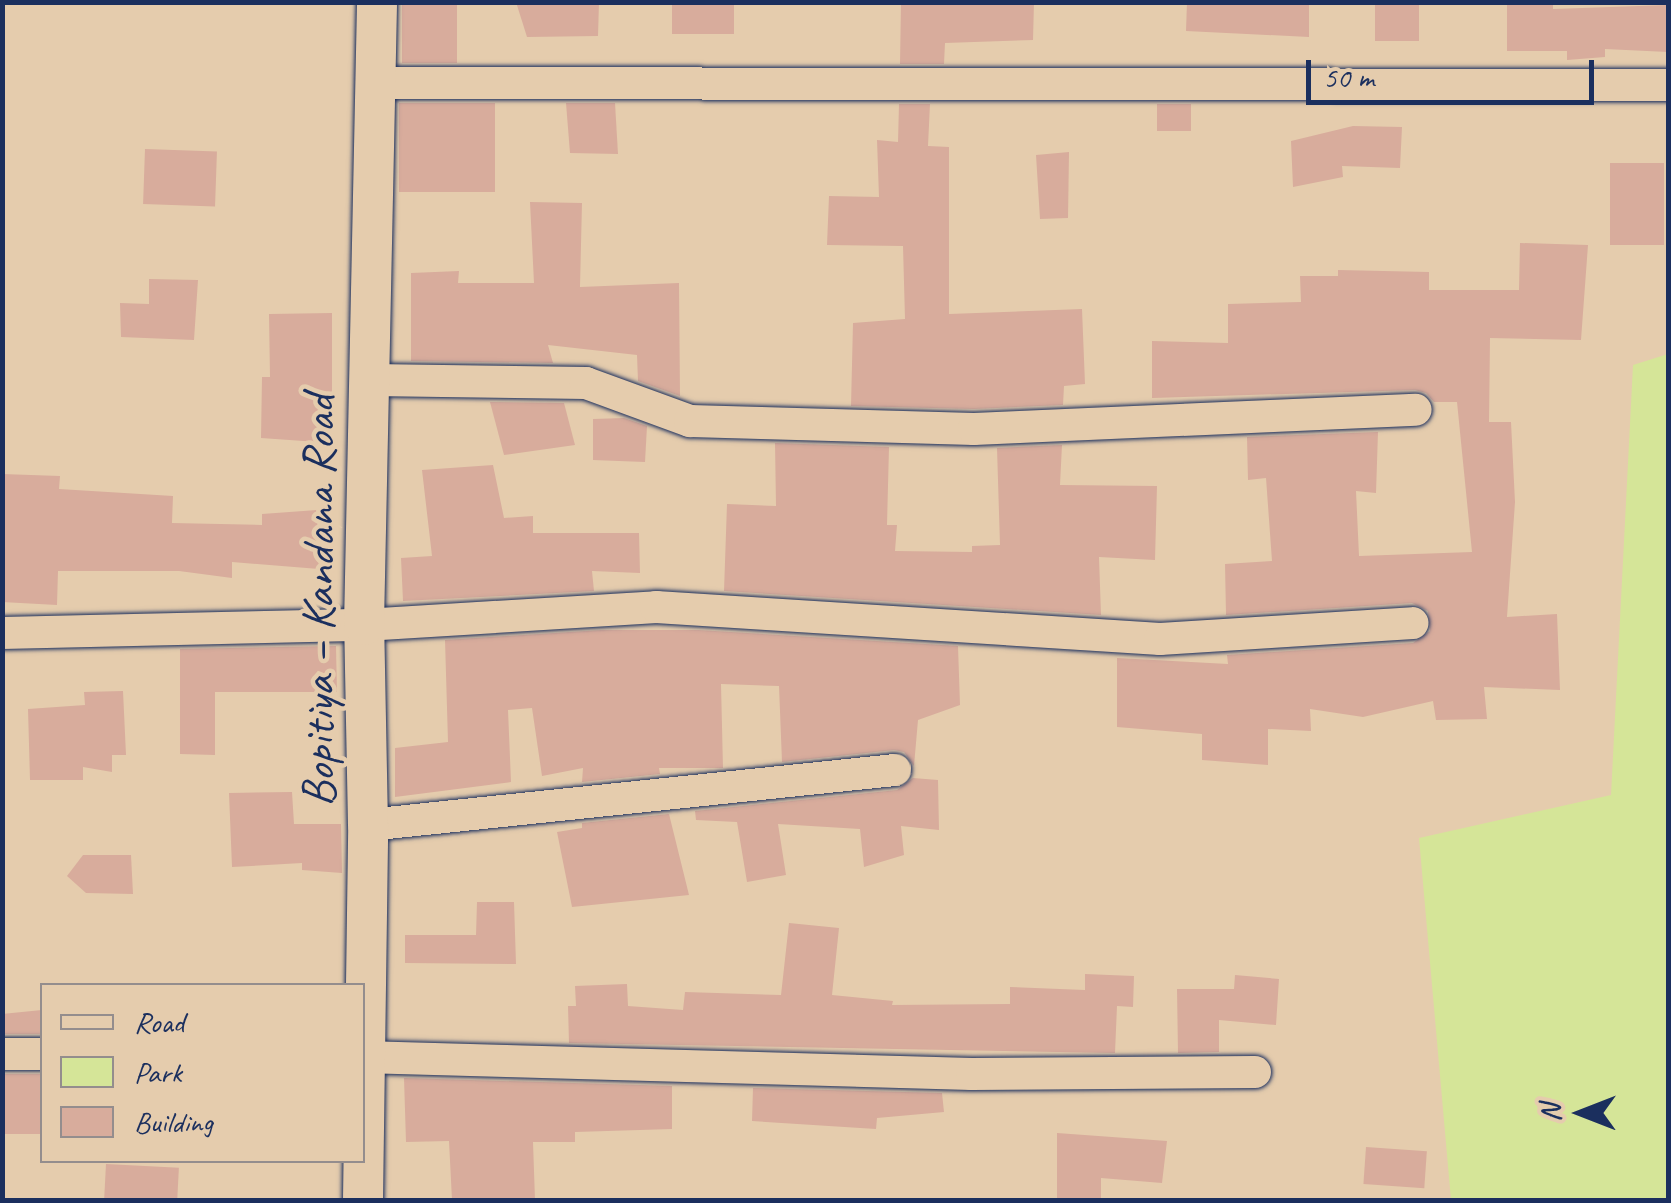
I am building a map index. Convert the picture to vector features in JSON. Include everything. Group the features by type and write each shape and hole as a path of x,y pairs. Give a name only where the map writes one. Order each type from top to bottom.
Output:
{"street":[{"name":"Bopitiya – Kandana Road","path":"365,983 368,825 364,625 377,2"},
{"path":"377,82 1668,85"},
{"path":"370,380 586,383 690,420 955,429 1416,410"},
{"path":"2,633 364,625 656,607 1160,639 1412,623"},
{"path":"368,825 894,770"},
{"path":"2,1054 40,1054"},
{"path":"365,1056 952,1074 1255,1072"},
{"name":"Bopitiya – Kandana Road","path":"363,1163 363,1200"}],"green space":[{"path":"1668,354 1668,1200 1451,1200 1419,838 1611,795 1633,365"}],"building":[{"path":"402,2 457,2 457,63 402,63"},
{"path":"516,2 599,2 598,36 527,37"},
{"path":"672,2 734,2 734,34 672,34"},
{"path":"901,2 1034,2 1033,40 945,43 944,64 900,64"},
{"path":"1187,2 1309,2 1309,37 1186,31"},
{"path":"1375,2 1419,2 1419,41 1375,41"},
{"path":"1507,2 1553,2 1553,9 1668,5 1668,52 1605,49 1605,57 1567,60 1567,51 1507,51"},
{"path":"399,103 495,103 495,192 399,192"},
{"path":"566,103 615,103 618,154 570,153"},
{"path":"899,104 930,104 928,146 949,147 949,314 1082,309 1085,384 1064,386 1063,405 974,409 851,406 853,323 905,319 903,246 827,245 829,196 879,197 877,140 898,142"},
{"path":"1157,104 1191,104 1191,131 1157,131"},
{"path":"1353,126 1402,127 1400,168 1342,166 1343,177 1293,187 1291,141"},
{"path":"145,149 217,152 215,206 143,204"},
{"path":"1069,152 1068,218 1040,219 1036,155"},
{"path":"1610,163 1664,163 1664,245 1610,245"},
{"path":"530,202 582,203 580,287 679,283 680,396 638,381 637,355 548,345 553,363 411,361 411,273 459,271 458,283 534,283"},
{"path":"1520,243 1588,245 1581,340 1490,338 1489,422 1511,422 1515,502 1507,617 1557,614 1560,690 1484,687 1487,719 1436,720 1433,701 1363,717 1310,709 1311,731 1268,729 1268,765 1202,760 1202,734 1117,727 1117,658 1228,664 1227,655 1413,643 1430,631 1428,611 1412,603 1226,615 1225,564 1272,561 1266,478 1248,480 1247,437 1378,432 1376,493 1356,491 1359,556 1472,552 1457,402 1434,402 1426,393 1415,390 1152,398 1152,341 1228,343 1228,304 1301,302 1300,276 1338,276 1338,270 1429,272 1429,290 1519,290"},
{"path":"149,279 198,280 194,340 121,337 120,303 149,304"},
{"path":"332,313 332,443 261,438 262,377 270,377 269,314"},
{"path":"490,402 564,403 575,445 504,455"},
{"path":"624,418 647,426 645,462 593,460 593,419"},
{"path":"775,443 889,447 887,525 897,525 895,551 972,552 972,546 1000,545 997,448 1062,445 1060,485 1157,486 1155,560 1099,557 1101,615 724,591 727,504 776,506"},
{"path":"493,465 504,518 533,516 533,533 639,533 640,573 592,571 594,591 403,601 401,558 432,556 422,470"},
{"path":"2,474 60,476 59,489 173,496 172,523 262,525 262,514 317,510 319,569 232,562 232,578 179,571 58,571 57,605 2,602"},
{"path":"602,630 698,630 958,646 960,705 918,720 914,766 904,752 894,750 782,762 779,686 721,684 723,768 659,768 660,774 582,782 583,768 542,776 532,708 508,710 511,782 395,797 395,748 448,742 445,640"},
{"path":"336,646 337,692 215,692 215,755 180,754 180,649"},
{"path":"123,691 126,755 112,755 112,772 83,767 83,780 30,780 28,709 85,705 84,692"},
{"path":"913,778 938,780 939,830 901,826 904,855 864,867 860,829 778,824 786,875 747,882 737,822 696,820 695,811 897,790"},
{"path":"292,792 294,824 341,824 342,873 302,870 302,863 232,867 229,793"},
{"path":"669,814 689,895 572,907 557,832 582,828 582,823"},
{"path":"83,855 131,855 133,894 86,893 67,876"},
{"path":"477,902 514,902 516,964 405,963 405,935 476,935"},
{"path":"789,923 839,928 832,995 893,1001 892,1005 1010,1004 1010,987 1085,990 1085,974 1134,976 1133,1007 1117,1006 1115,1053 569,1043 568,1006 576,1006 575,986 627,984 628,1006 683,1010 685,992 781,995"},
{"path":"1235,975 1279,979 1276,1025 1219,1020 1219,1052 1178,1053 1177,989 1234,989"},
{"path":"40,1010 40,1034 2,1034 2,1014"},
{"path":"3,1074 40,1074 40,1134 3,1134"},
{"path":"404,1078 672,1086 672,1129 575,1132 575,1142 533,1142 535,1200 452,1200 449,1141 406,1142"},
{"path":"753,1088 942,1093 944,1112 877,1118 876,1129 752,1121"},
{"path":"1057,1133 1167,1141 1162,1183 1101,1178 1101,1200 1057,1200"},
{"path":"1366,1147 1427,1151 1424,1188 1363,1184"},
{"path":"106,1164 179,1168 177,1200 104,1200"}]}
